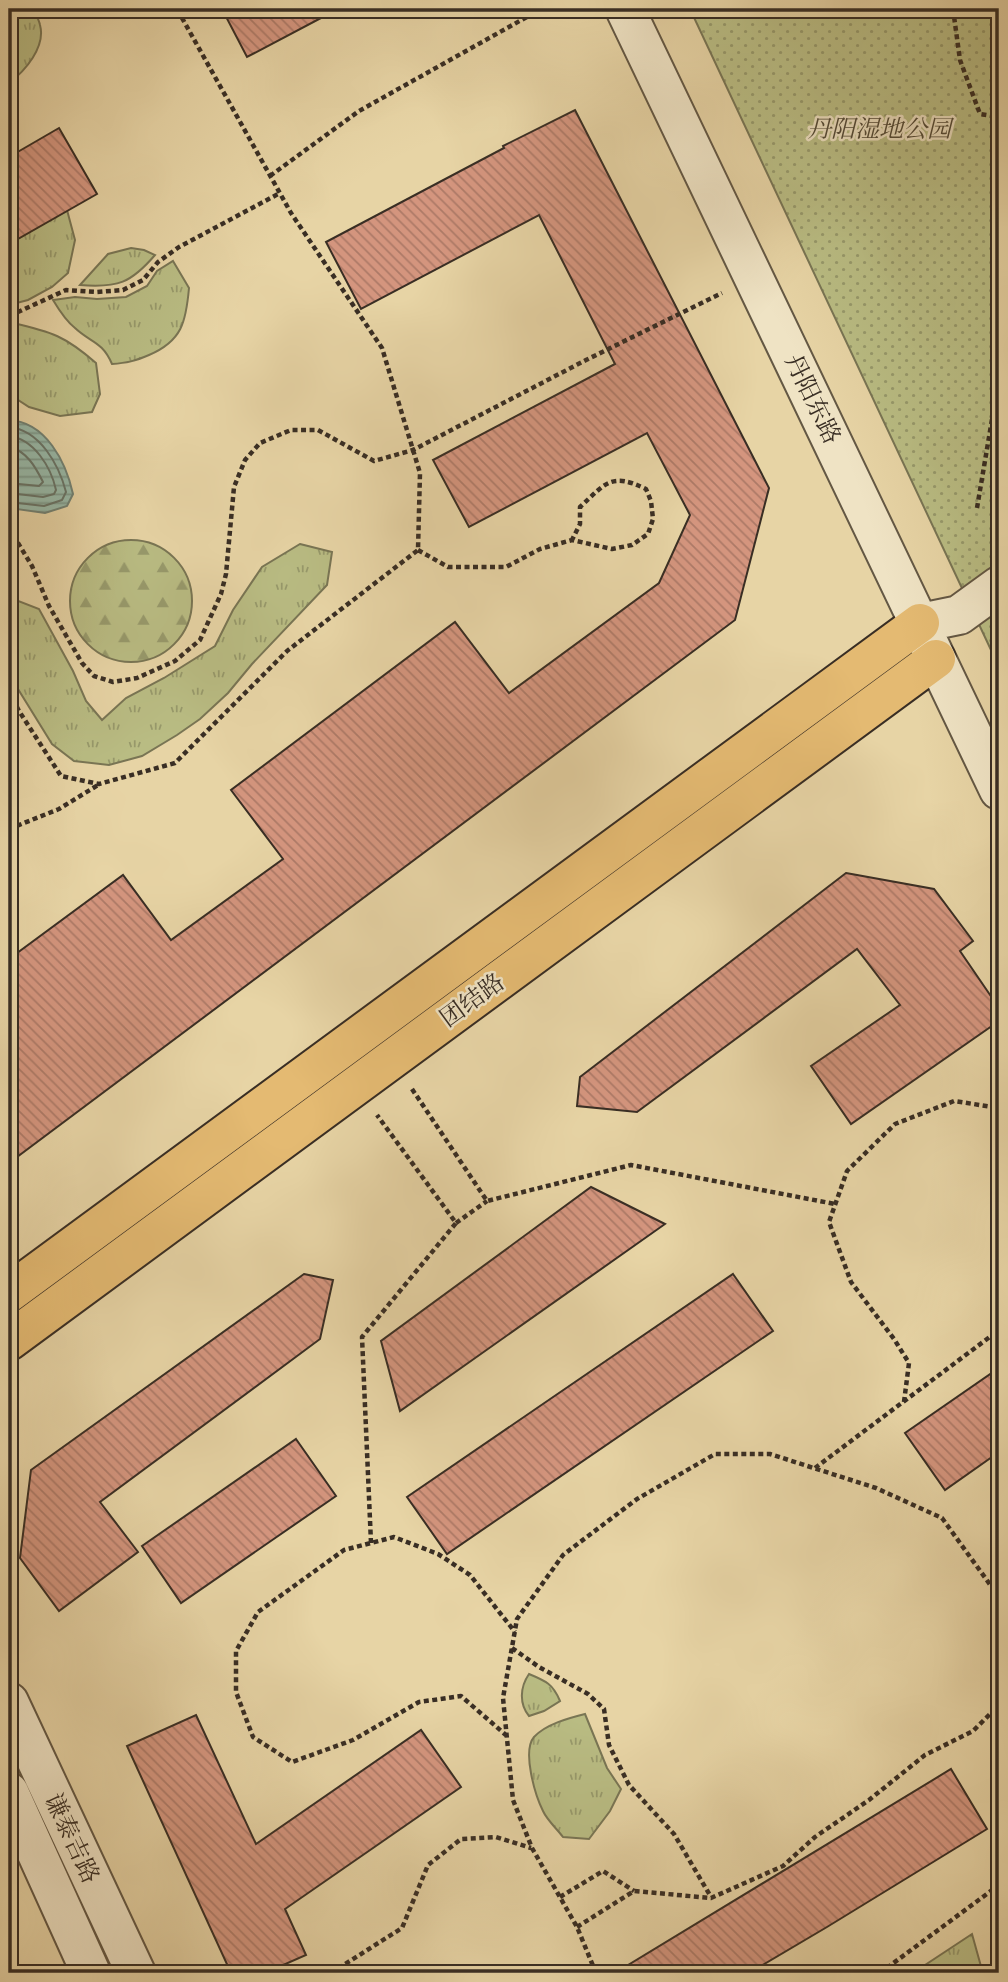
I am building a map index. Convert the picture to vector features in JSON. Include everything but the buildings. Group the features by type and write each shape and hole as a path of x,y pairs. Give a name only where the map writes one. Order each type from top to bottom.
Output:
{"main road":[{"name":"团结路","path":"9,1293 920,623"},
{"name":"团结路","path":"9,1341 936,659"}],"street":[{"name":"丹阳东路","path":"625,9 999,790"},
{"path":"920,623 958,615 999,586"},
{"path":"936,659 958,615"},
{"name":"谦泰吉路","path":"9,1702 136,1973"},
{"name":"谦泰吉路","path":"9,1792 91,1973"}],"path":[{"path":"177,9 291,213 382,348 420,473 418,550"},
{"path":"270,176 359,111 541,9"},
{"path":"953,9 960,60 980,114 999,117"},
{"path":"9,314 66,290 123,290 143,280 158,262 179,247 280,193"},
{"path":"9,527 32,566 49,606 82,663 94,676 113,682 137,678 175,661 200,640 221,594 226,574 234,487 245,460 260,443 291,430 318,429 374,461 413,450 754,277"},
{"path":"977,508 999,378"},
{"path":"418,550 448,567 506,567 540,549 572,540 612,549 632,545 648,534 653,519 651,501 646,489 628,481 607,483 580,507 580,524 572,540"},
{"path":"9,828 59,808 99,784 175,763 287,652 418,550"},
{"path":"9,691 61,776 99,784"},
{"path":"392,1060 487,1201"},
{"path":"356,1086 456,1223"},
{"path":"904,1402 909,1363 851,1282 828,1222 847,1171 895,1125 954,1101 999,1108"},
{"path":"371,1543 362,1337 456,1223 487,1201 631,1165 835,1204"},
{"path":"815,1468 999,1330"},
{"path":"596,1973 577,1927 532,1848 513,1800 503,1698 517,1619 563,1555 637,1499 715,1454 771,1454 877,1488 942,1518 999,1597"},
{"path":"507,1737 461,1696 419,1702 354,1740 292,1762 253,1737 236,1692 236,1651 258,1612 344,1550 394,1537 438,1554 470,1575 515,1632"},
{"path":"512,1648 539,1667 588,1694 604,1709 609,1745 629,1785 674,1834 711,1898"},
{"path":"560,1898 603,1871 634,1891 711,1898 783,1866 815,1837 869,1800 925,1755 973,1731 999,1705"},
{"path":"331,1973 402,1928 428,1865 461,1839 496,1837 532,1848"},
{"path":"880,1973 999,1885"},
{"path":"577,1927 634,1891"}],"green space":[{"path":"25,9 33,9 38,19 40,42 33,58 9,83 9,18"},
{"name":"丹阳湿地公园","path":"690,9 999,9 999,667"},
{"path":"67,210 75,240 68,273 52,287 28,300 9,305 9,244"},
{"path":"131,248 155,255 139,272 123,282 104,286 80,285 108,254"},
{"path":"173,261 189,288 184,320 169,343 135,360 112,364 100,346 69,322 53,300 126,297 147,286 157,271"},
{"path":"13,323 57,336 96,363 100,394 92,412 60,416 29,407 9,394 9,325"},
{"path":"131,540 155,544 174,558 188,577 192,601 188,625 174,644 155,658 131,662 107,658 88,644 74,625 70,601 74,577 88,558 107,544"},
{"path":"300,544 332,552 327,585 228,693 200,719 142,756 109,765 74,761 52,744 18,689 9,662 9,590 13,599 39,609 86,701 102,720 126,698 215,646 233,610 262,567"},
{"path":"529,1674 548,1684 560,1701 529,1716 522,1695"},
{"path":"585,1714 607,1768 621,1789 610,1811 589,1839 563,1837 550,1821 537,1795 529,1762 531,1744 539,1732 558,1722"},
{"path":"972,1934 981,1973 913,1973"}],"water":[{"path":"9,420 34,428 52,446 65,469 73,494 67,506 45,513 9,508"}]}
